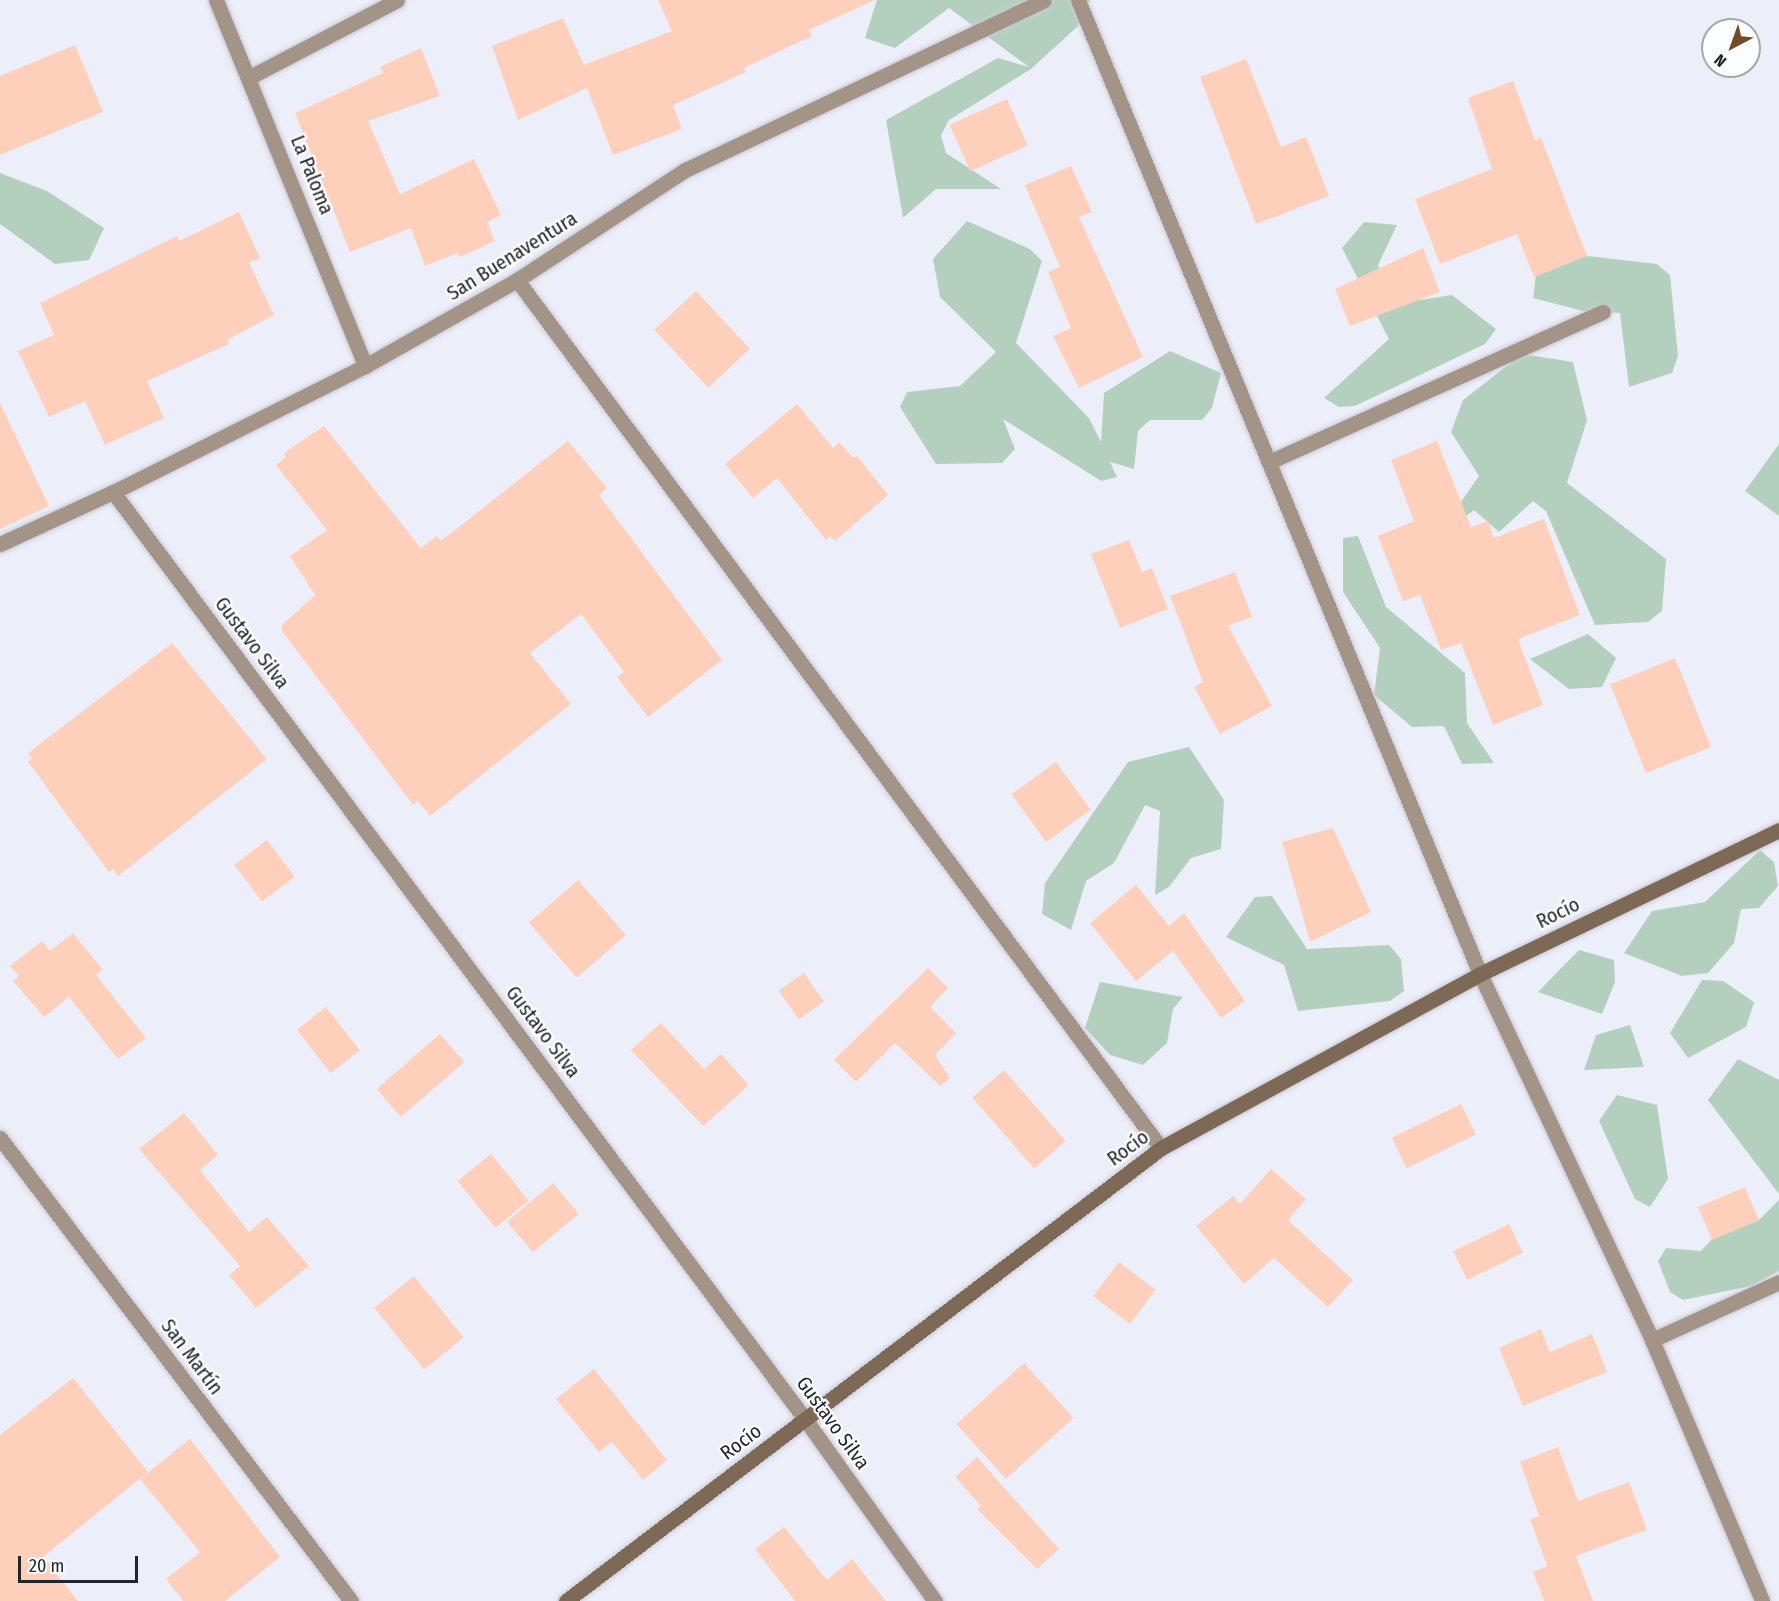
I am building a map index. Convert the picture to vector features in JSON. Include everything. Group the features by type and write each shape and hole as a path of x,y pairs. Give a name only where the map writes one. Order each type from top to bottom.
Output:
{"main road":[{"name":"Rocío","path":"566,1601 1161,1148 1480,974 1779,830"}],"street":[{"name":"La Paloma","path":"216,0 250,77 365,366"},
{"path":"250,77 397,0"},
{"name":"San Buenaventura","path":"0,544 113,492 365,366 518,280 686,170 1044,0"},
{"path":"1078,0 1271,461 1480,974 1652,1340 1762,1601"},
{"path":"518,280 1161,1148"},
{"path":"1271,461 1603,312"},
{"name":"Gustavo Silva","path":"113,492 806,1419 935,1601"},
{"name":"San Martín","path":"0,1138 351,1601"},
{"path":"1652,1340 1779,1282"}],"green space":[{"path":"877,0 1090,0 1078,26 1031,69 949,120 941,135 946,153 1001,189 936,189 903,218 886,120 998,58 1029,67 949,8 895,48 865,38"},
{"path":"0,173 47,191 104,228 89,260 55,264 0,224"},
{"path":"967,221 1030,249 1042,261 1016,343 1089,418 1101,442 1104,393 1170,351 1221,373 1212,408 1202,420 1150,420 1138,431 1134,469 1110,462 1117,477 1101,481 1003,419 1015,449 1002,463 936,464 900,407 907,392 960,386 996,352 940,297 933,259"},
{"path":"1364,222 1397,225 1378,265 1384,283 1420,300 1452,295 1496,329 1485,344 1355,406 1339,407 1324,398 1389,339 1342,248"},
{"path":"1587,256 1657,264 1670,275 1678,356 1672,373 1629,387 1620,313 1583,311 1533,298 1537,267"},
{"path":"1522,354 1573,362 1587,420 1567,483 1666,559 1662,611 1648,622 1595,625 1546,511 1533,501 1499,532 1474,510 1434,540 1479,476 1451,432 1463,400"},
{"path":"1779,444 1779,516 1745,491"},
{"path":"1358,536 1386,607 1465,673 1467,723 1494,763 1462,764 1444,726 1412,727 1374,695 1380,648 1343,592 1343,538"},
{"path":"1588,634 1616,658 1602,687 1569,689 1530,659"},
{"path":"1189,747 1224,800 1221,849 1191,858 1169,887 1155,895 1160,811 1145,805 1114,863 1086,881 1071,930 1042,914 1045,883 1128,762"},
{"path":"1760,850 1774,862 1778,886 1759,908 1741,909 1734,943 1708,973 1682,976 1624,953 1652,911 1705,902"},
{"path":"1272,896 1307,949 1389,945 1401,959 1404,991 1390,1001 1298,1011 1284,965 1226,937 1255,897"},
{"path":"1579,950 1614,960 1615,982 1602,1014 1538,992"},
{"path":"1702,980 1723,981 1754,1002 1746,1027 1688,1058 1670,1033"},
{"path":"1100,982 1183,997 1173,1009 1167,1043 1143,1065 1110,1055 1085,1028"},
{"path":"1630,1025 1644,1067 1584,1070 1596,1035"},
{"path":"1738,1059 1779,1080 1779,1194 1708,1100"},
{"path":"1617,1095 1657,1105 1668,1179 1650,1207 1635,1199 1599,1121"},
{"path":"1779,1200 1779,1271 1751,1286 1683,1300 1670,1292 1658,1261 1666,1248 1701,1251 1712,1239 1759,1220"}],"building":[{"path":"658,0 875,0 809,30 812,36 744,68 746,72 673,105 682,129 613,155 587,88 518,120 492,46 563,18 584,65 672,31"},
{"path":"75,45 103,112 0,155 0,76"},
{"path":"421,48 440,96 368,121 400,194 474,159 501,215 487,222 495,241 460,257 458,253 425,266 411,228 350,252 295,113 383,73 380,67"},
{"path":"1246,59 1281,147 1306,137 1329,196 1256,224 1200,77"},
{"path":"1513,81 1535,140 1541,138 1587,256 1534,277 1517,234 1440,264 1415,199 1492,169 1468,98"},
{"path":"1007,99 1028,146 970,171 949,125"},
{"path":"1071,166 1092,212 1079,217 1143,357 1079,388 1053,336 1071,328 1048,272 1060,267 1025,185"},
{"path":"239,212 260,258 249,263 274,315 227,340 229,344 147,381 164,418 105,445 85,401 49,417 18,351 54,335 40,303 177,236 179,241"},
{"path":"1423,248 1440,292 1350,326 1335,289"},
{"path":"696,291 750,349 708,388 654,330"},
{"path":"0,403 49,506 0,529"},
{"path":"797,404 833,448 839,442 853,458 857,456 888,495 835,541 830,536 826,540 777,478 753,498 725,464"},
{"path":"324,426 421,548 437,536 441,541 568,441 607,488 599,495 722,660 648,717 617,677 624,672 581,614 530,653 571,704 430,816 418,801 413,805 282,631 282,625 315,595 290,556 327,530 276,465 286,457 284,453"},
{"path":"1437,441 1471,527 1488,521 1494,538 1544,519 1580,615 1518,639 1543,705 1493,725 1461,643 1441,650 1420,595 1403,601 1378,536 1414,521 1391,460"},
{"path":"1129,540 1142,572 1152,568 1168,609 1120,628 1091,554"},
{"path":"1235,572 1252,617 1228,626 1272,706 1220,734 1194,687 1203,682 1170,596"},
{"path":"172,643 267,759 118,876 113,869 109,872 28,762 32,758 28,753"},
{"path":"1675,658 1711,747 1646,773 1610,684"},
{"path":"1056,762 1091,810 1046,842 1012,794"},
{"path":"1333,828 1371,912 1310,942 1282,842"},
{"path":"267,840 295,877 262,901 234,865"},
{"path":"578,880 626,935 577,978 529,923"},
{"path":"1136,885 1169,926 1184,913 1245,1001 1221,1018 1173,951 1136,981 1090,923"},
{"path":"73,933 103,970 96,975 146,1038 118,1059 69,997 44,1017 13,981 19,976 10,966 42,941 50,951"},
{"path":"928,968 948,988 930,1007 956,1033 935,1055 950,1078 940,1086 895,1043 856,1082 834,1060"},
{"path":"804,973 824,1002 799,1019 779,991"},
{"path":"326,1007 360,1050 331,1073 297,1030"},
{"path":"661,1023 704,1069 721,1054 749,1085 703,1126 631,1050"},
{"path":"440,1034 464,1062 401,1117 377,1089"},
{"path":"1004,1070 1066,1141 1034,1168 972,1098"},
{"path":"1461,1104 1476,1135 1407,1168 1392,1138"},
{"path":"184,1113 218,1155 200,1170 249,1232 267,1217 309,1266 256,1308 229,1275 240,1266 139,1149"},
{"path":"491,1154 529,1201 495,1228 458,1181"},
{"path":"1271,1169 1306,1199 1288,1220 1353,1280 1328,1307 1274,1258 1244,1284 1196,1226 1233,1196 1240,1204"},
{"path":"553,1183 579,1214 533,1252 507,1222"},
{"path":"1745,1187 1759,1220 1712,1240 1698,1207"},
{"path":"1509,1224 1523,1253 1467,1280 1453,1251"},
{"path":"1119,1262 1156,1290 1130,1324 1093,1296"},
{"path":"414,1276 464,1337 424,1369 374,1308"},
{"path":"1541,1329 1550,1352 1592,1334 1607,1372 1523,1406 1499,1348"},
{"path":"1024,1363 1074,1418 1006,1479 956,1424"},
{"path":"594,1369 667,1460 643,1480 612,1442 599,1452 556,1399"},
{"path":"73,1378 148,1472 43,1557 78,1601 0,1601 0,1435"},
{"path":"190,1439 280,1557 225,1601 183,1601 166,1579 200,1552 140,1479"},
{"path":"1558,1447 1578,1501 1629,1482 1647,1530 1576,1556 1593,1601 1544,1601 1533,1572 1547,1566 1530,1519 1539,1516 1520,1462"},
{"path":"977,1457 1059,1549 1037,1569 977,1509 981,1506 955,1477"},
{"path":"784,1527 827,1580 852,1559 886,1601 795,1601 755,1549"}]}
